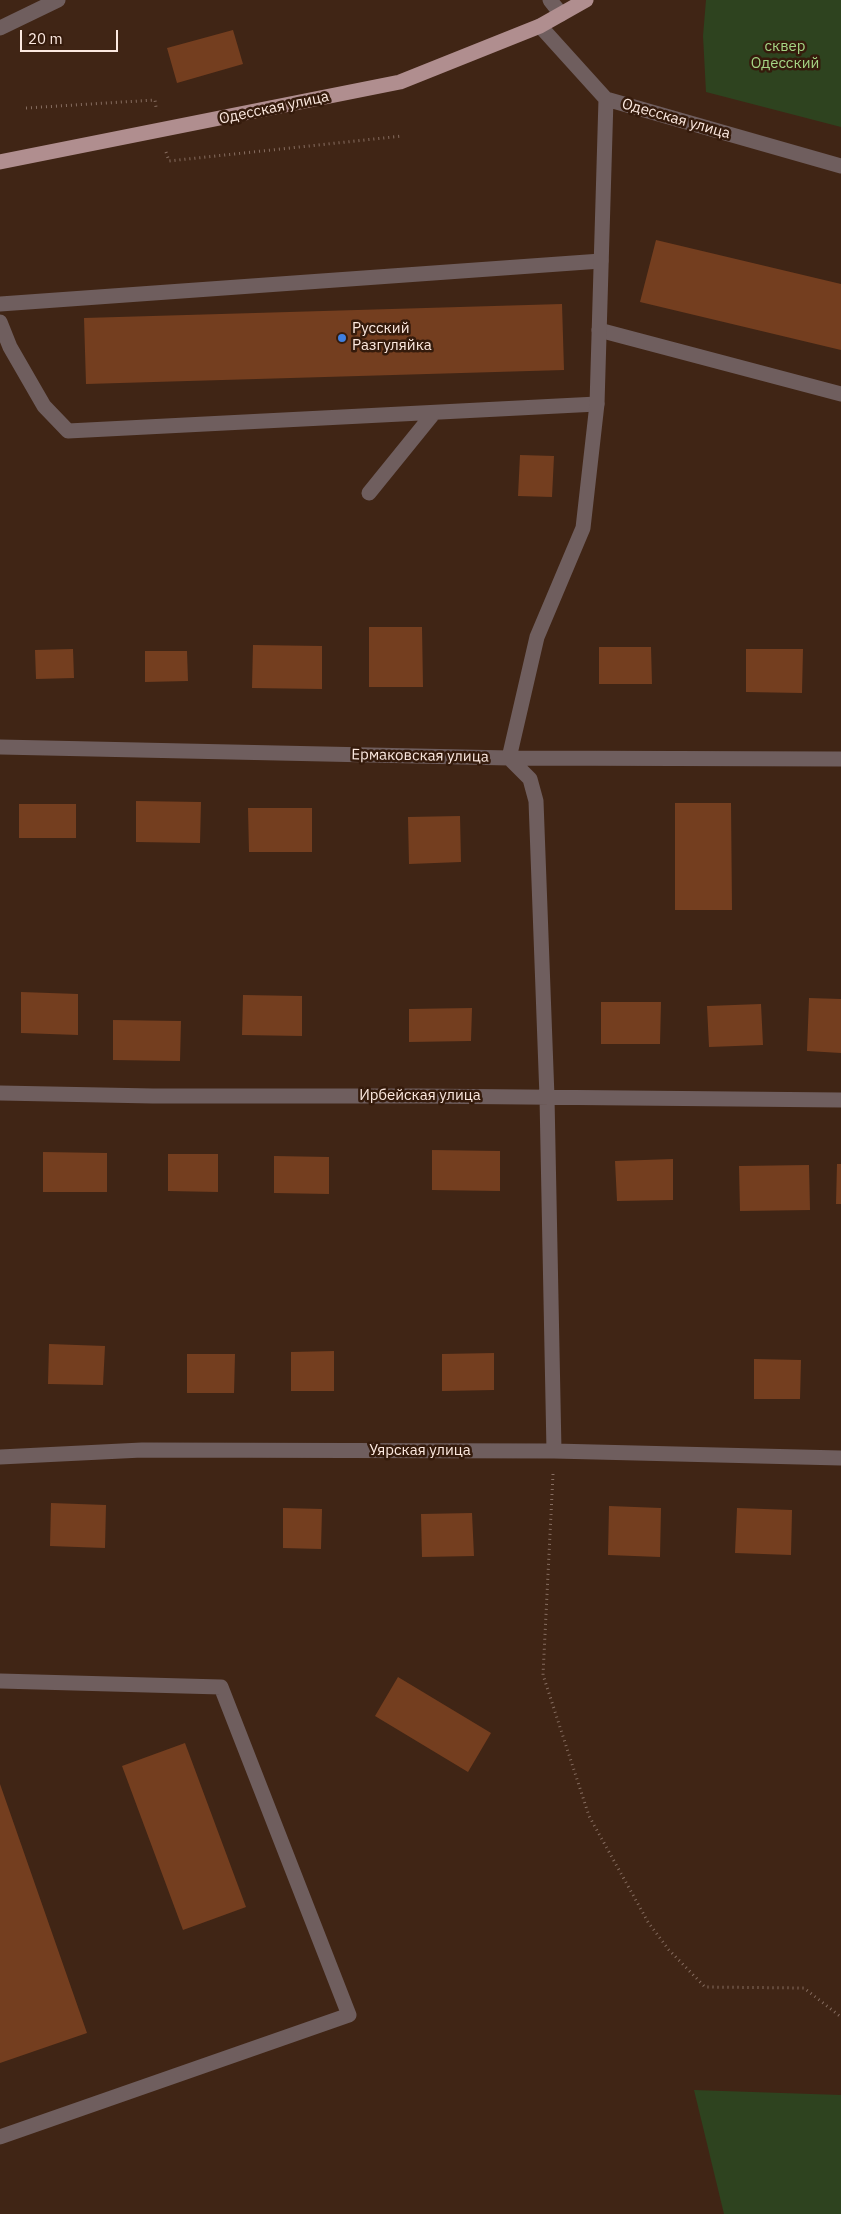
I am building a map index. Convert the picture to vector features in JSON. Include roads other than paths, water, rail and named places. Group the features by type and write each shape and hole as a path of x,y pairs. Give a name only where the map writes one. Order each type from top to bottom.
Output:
{"main road":[{"name":"Одесская улица","path":"0,162 400,82 540,26 586,0"}],"street":[{"path":"0,28 58,0"},
{"path":"550,0 560,14"},
{"name":"Одесская улица","path":"540,26 606,99 841,166"},
{"path":"554,1451 548,1096 536,801 530,779 509,758 536,637 583,528 597,404 606,99"},
{"path":"0,304 601,261"},
{"path":"0,322 5,348 44,406 68,431 433,414 597,404"},
{"path":"599,330 841,394"},
{"path":"368,493 433,414"},
{"name":"Ермаковская улица","path":"0,748 509,758 841,759"},
{"name":"Ирбейская улица","path":"0,1092 154,1096 548,1096 841,1100"},
{"name":"Уярская улица","path":"0,1457 142,1450 554,1451 841,1458"},
{"path":"0,1681 221,1686 349,2015 0,2138"}],"place":[{"name":"Русский Разгуляйка","path":"342,338"}],"park label":[{"name":"сквер Одесский","path":"785,56"}]}
